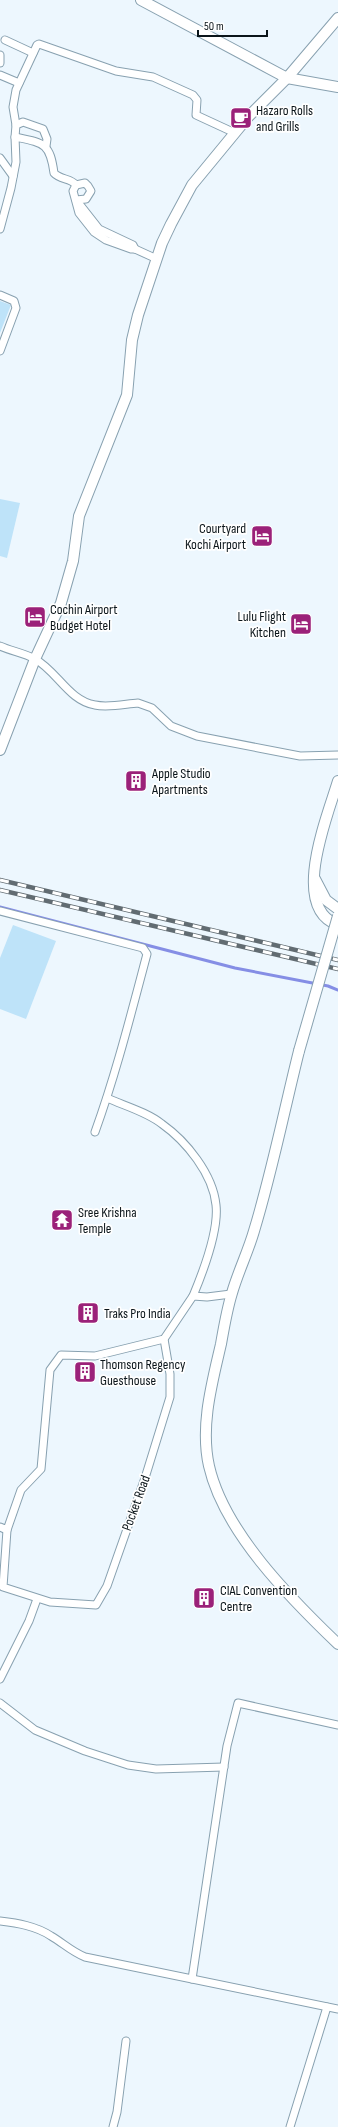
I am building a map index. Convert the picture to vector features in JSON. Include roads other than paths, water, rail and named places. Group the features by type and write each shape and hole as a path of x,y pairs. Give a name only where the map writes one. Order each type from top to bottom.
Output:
{"street":[{"path":"141,0 287,78 338,87"},
{"path":"0,750 35,659 61,603 73,561 79,516 127,395 132,340 157,259 171,224 192,185 235,133 287,78 338,18"},
{"path":"5,40 33,53"},
{"path":"0,229 12,188 16,162 16,125 13,106 19,84 37,45 39,44 116,71 153,77 196,97 196,115 235,133"},
{"path":"0,63 1,53"},
{"path":"0,75 19,84"},
{"path":"16,125 24,122 43,128 47,139 46,146"},
{"path":"15,137 46,146 50,151 54,173 57,176 74,182 76,185"},
{"path":"0,158 13,176"},
{"path":"76,200 86,199 91,191 84,183 76,185 73,191 76,200 82,217 97,234 126,248 134,249 157,259"},
{"path":"0,294 10,298 16,304 0,351"},
{"path":"0,646 35,659 56,675 74,696 84,702 96,706 138,703 152,708 171,726 197,736 300,756 338,755"},
{"path":"338,781 313,873 314,892 322,916 327,921 338,925"},
{"path":"313,873 326,900 338,909"},
{"path":"0,911 143,948 146,951 145,961 107,1098 95,1132"},
{"path":"338,916 299,1051 254,1232 231,1294 210,1395 206,1437 209,1466 219,1495 235,1526 254,1554 319,1626 338,1644"},
{"path":"4,1529 21,1490 41,1469 50,1370 60,1355 95,1356 164,1339 193,1296 204,1271 215,1219 216,1205 207,1175 189,1148 162,1123 107,1098"},
{"path":"193,1296 207,1297 231,1294"},
{"name":"Pocket Road","path":"4,1529 3,1587 36,1599 66,1604 96,1605 107,1586 157,1445 170,1397 170,1374 164,1339"},
{"path":"0,1679 29,1621 36,1599"},
{"path":"192,1979 224,1767 238,1703 338,1725"},
{"path":"0,1704 35,1730 85,1752 128,1765 156,1769 224,1767"},
{"path":"0,1921 18,1924 50,1935 75,1953 85,1957 338,2009"},
{"path":"290,2127 327,2007"},
{"path":"113,2127 117,2112 126,2041"}],"waterway":[{"path":"0,907 235,968 328,986 338,990"}],"railway":[{"path":"0,880 338,960"},
{"path":"0,890 338,969"}],"place":[{"name":"Hazaro Rolls and Grills","path":"241,118"},
{"name":"Courtyard Kochi Airport","path":"262,536"},
{"name":"Cochin Airport Budget Hotel","path":"35,617"},
{"name":"Lulu Flight Kitchen","path":"301,624"},
{"name":"Apple Studio Apartments","path":"136,781"},
{"name":"Sree Krishna Temple","path":"62,1220"},
{"name":"Traks Pro India","path":"88,1313"},
{"name":"Thomson Regency Guesthouse","path":"85,1372"},
{"name":"CIAL Convention Centre","path":"204,1598"}]}
